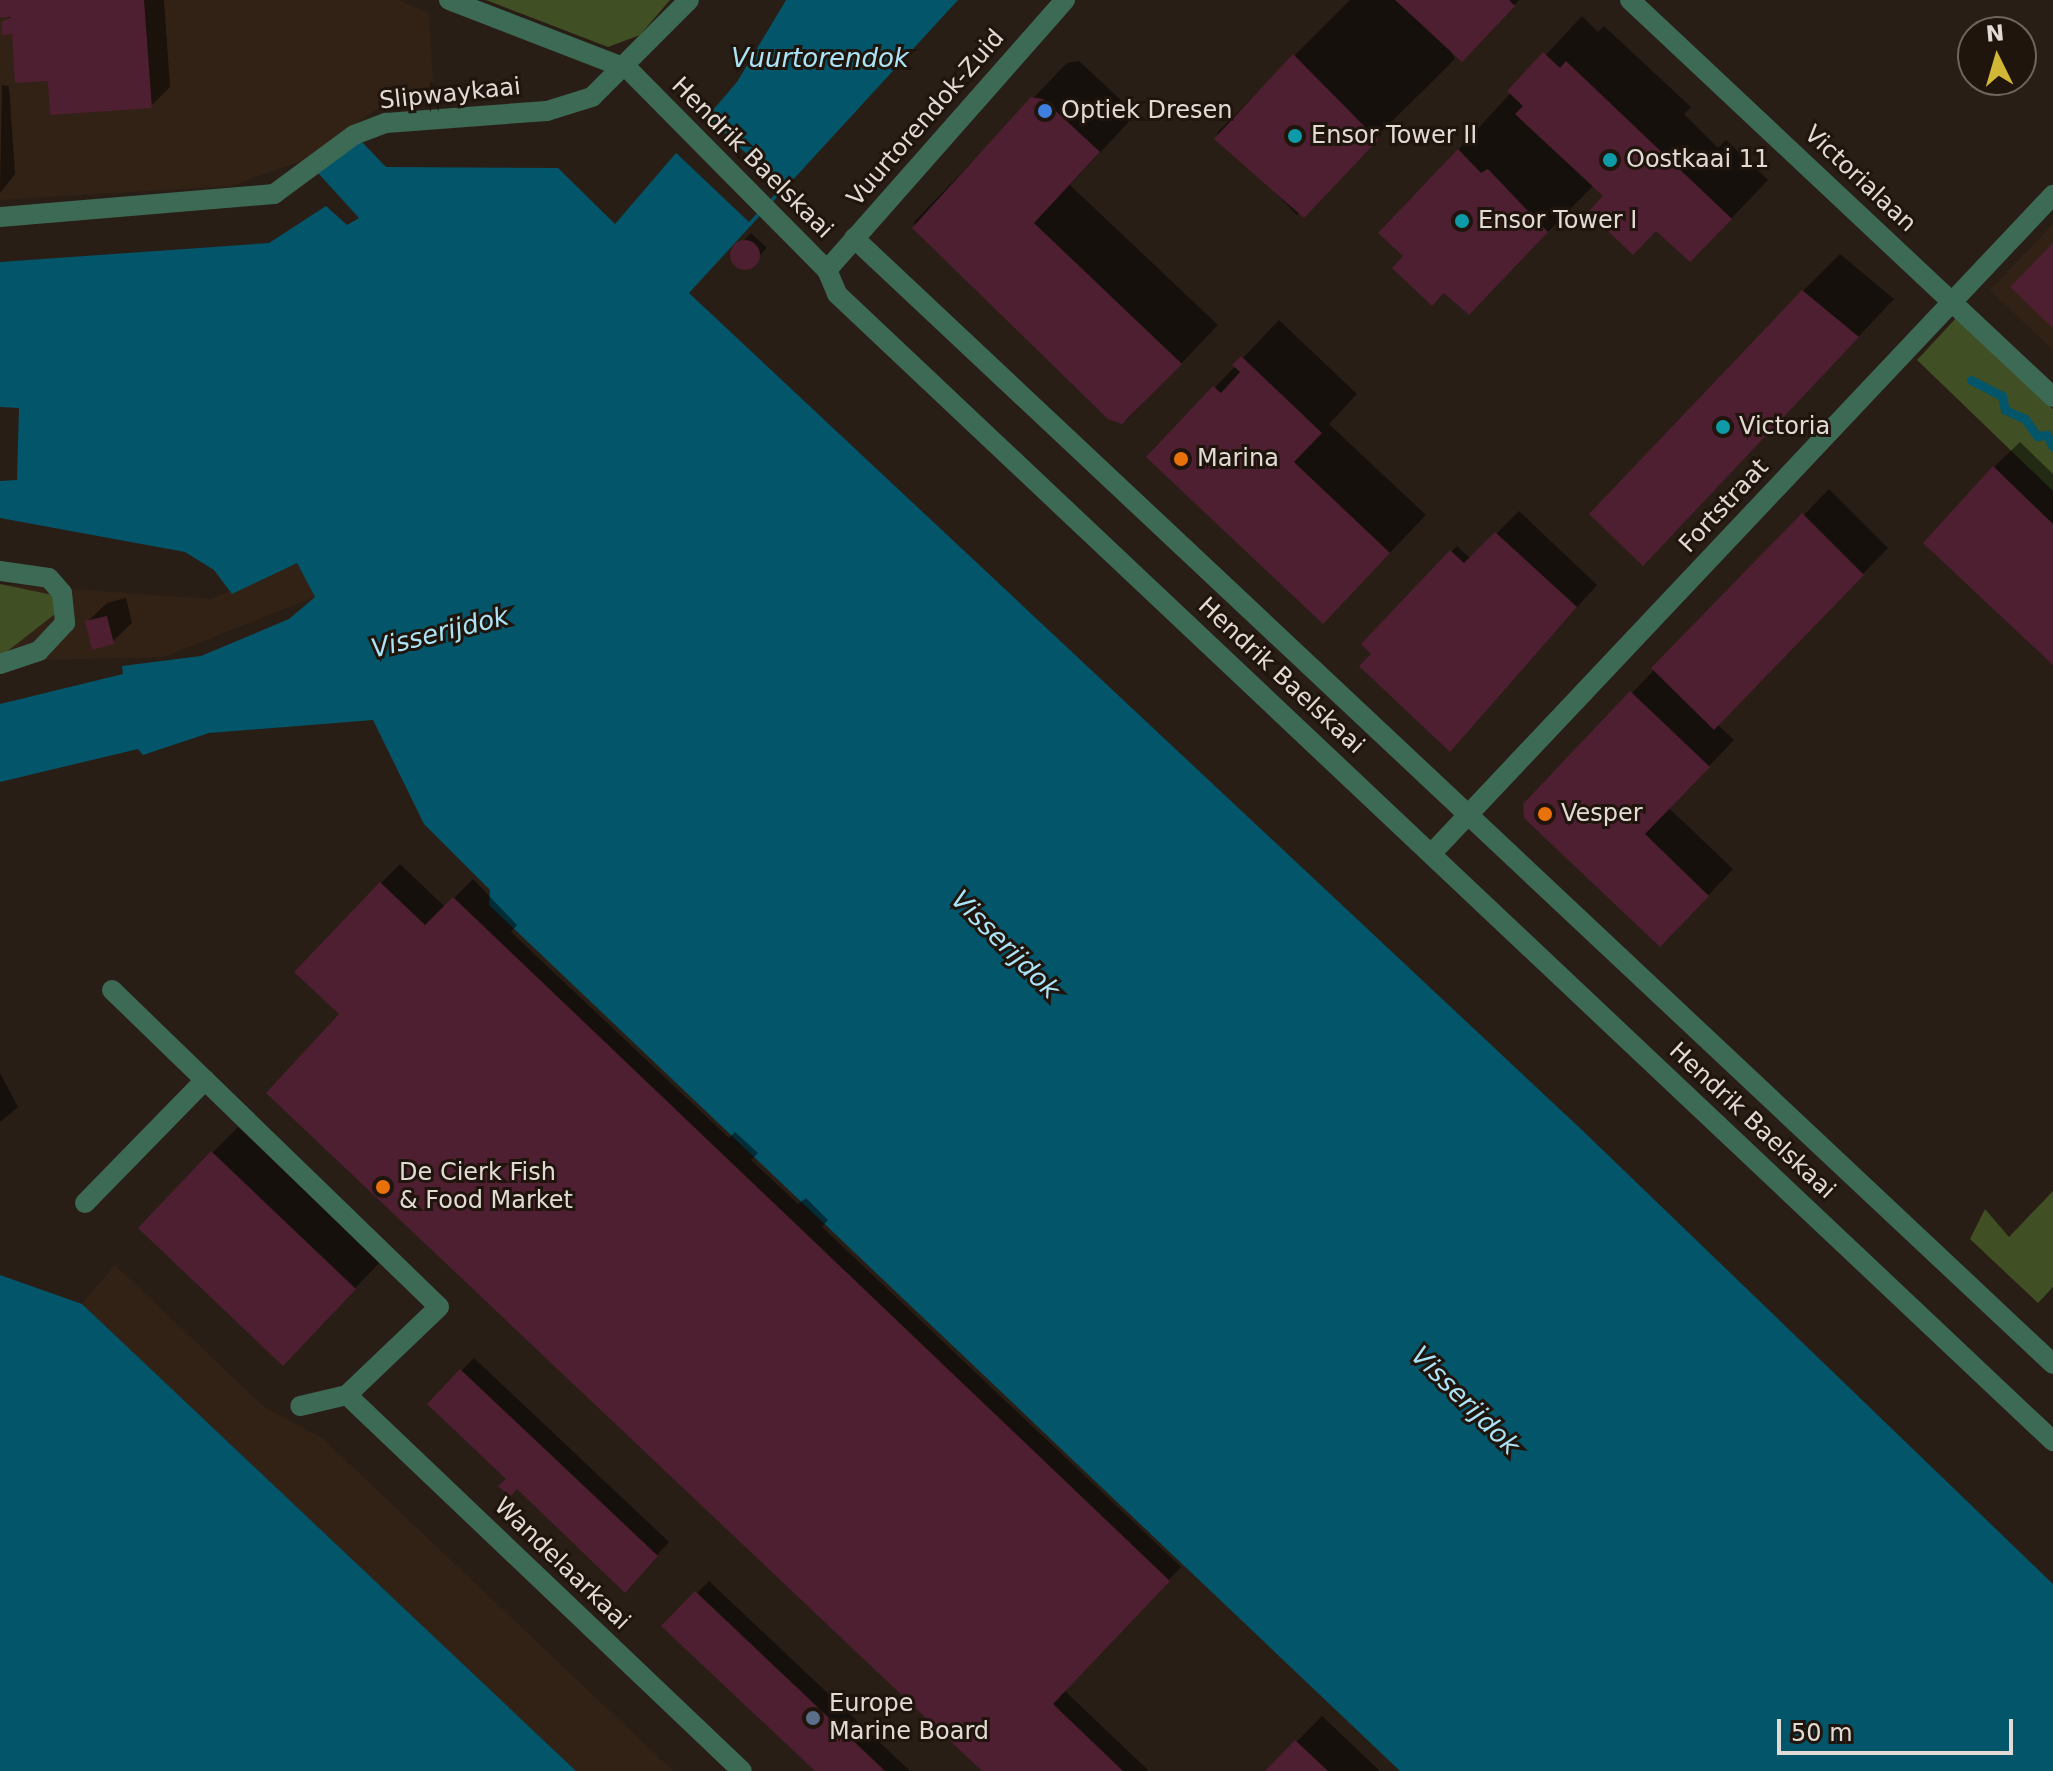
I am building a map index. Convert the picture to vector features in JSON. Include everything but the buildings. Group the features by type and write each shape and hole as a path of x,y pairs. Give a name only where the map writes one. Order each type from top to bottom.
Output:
{"street":[{"name":"Hendrik Baelskaai","path":"449,0 628,69 683,127 766,204 827,270 837,294 2053,1441"},
{"name":"Slipwaykaai","path":"0,217 232,201 274,194 354,135 386,123 547,111 592,97 628,69 689,0"},
{"name":"Vuurtorendok-Zuid","path":"827,270 1065,0"},
{"name":"Victorialaan","path":"1630,0 2053,397"},
{"name":"Fortstraat","path":"1432,853 2053,195"},
{"name":"Hendrik Baelskaai","path":"854,238 2053,1364"},
{"path":"0,571 49,578 62,593 65,623 39,651 0,664"},
{"path":"112,990 439,1307 347,1395 300,1406"},
{"path":"85,1203 205,1080"},
{"name":"Wandelaarkaai","path":"347,1395 742,1771"}],"shaded area":[{"path":"0,0 398,0 429,13 434,103 377,109 304,160 231,186 0,200"},
{"path":"2053,224 2053,350 1990,290"},
{"path":"297,563 315,597 163,657 0,661 0,584 211,599"},
{"path":"115,1265 264,1407 322,1438 673,1771 576,1771 82,1304"}],"green space":[{"path":"486,0 670,0 640,35 608,47"},
{"path":"1957,317 2053,409 2053,491 1917,360"},
{"path":"0,584 53,595 55,614 0,657"},
{"path":"2053,1191 2053,1287 2038,1303 1970,1239 1985,1209 2009,1237"}],"water":[{"path":"786,0 958,0 689,293 1582,1130 2053,1584 2053,1771 1400,1771 489,905 490,890 424,824 373,720 209,733 143,755 138,749 0,782 0,704 123,674 122,666 201,656 289,619 315,597 297,563 232,594 214,570 185,552 0,518 0,481 17,480 19,408 0,407 0,262 269,243 326,206 347,225 359,218 318,173 361,141 386,167 558,168 615,224 737,82"},
{"path":"0,1275 82,1304 576,1771 0,1771"}],"pier":[{"path":"704,114 782,187 749,222 673,150"}],"waterway":[{"path":"1971,380 2002,396 2005,410 2025,419 2037,436 2047,435 2053,447"}],"place":[{"name":"Optiek Dresen","path":"1045,111"},
{"name":"Ensor Tower II","path":"1295,136"},
{"name":"Oostkaai 11","path":"1610,160"},
{"name":"Ensor Tower I","path":"1462,221"},
{"name":"Victoria","path":"1723,427"},
{"name":"Marina","path":"1181,459"},
{"name":"Vesper","path":"1545,814"},
{"name":"De Cierk Fish & Food Market","path":"383,1187"},
{"name":"Europe Marine Board","path":"813,1718"}],"water label":[{"name":"Vuurtorendok","path":"820,59"},
{"name":"Visserijdok","path":"440,633"},
{"name":"Visserijdok","path":"1005,945"},
{"name":"Visserijdok","path":"1465,1401"}]}
